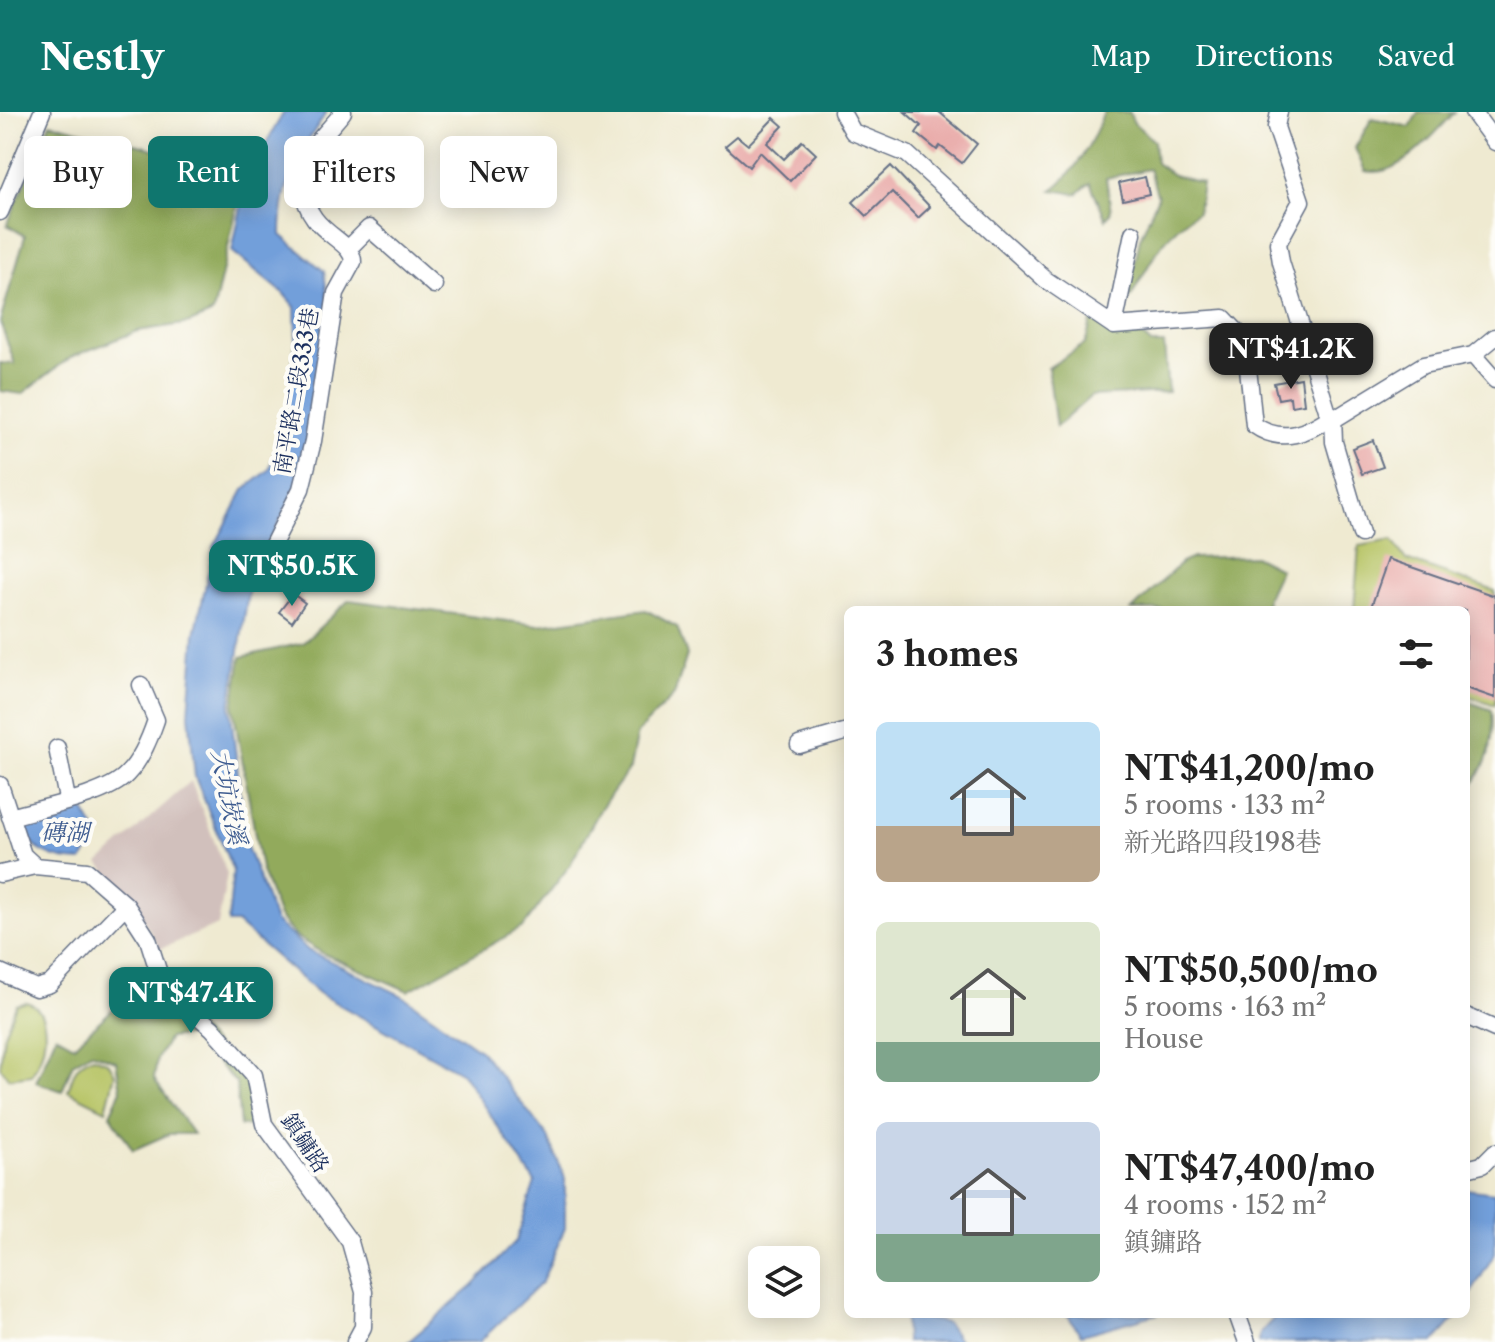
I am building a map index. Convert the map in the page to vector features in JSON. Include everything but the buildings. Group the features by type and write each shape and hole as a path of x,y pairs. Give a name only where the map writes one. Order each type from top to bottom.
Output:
{"street":[{"path":"0,212 42,112"},
{"path":"343,112 307,154 303,181 306,206 314,222 349,248 369,228 434,285"},
{"path":"842,112 853,132 907,154 1046,280 1114,326 1224,318 1245,340 1254,425 1267,435 1310,432 1333,415"},
{"path":"1279,112 1276,127 1300,187 1301,201 1278,243 1323,407 1338,417 1423,365 1473,355 1495,337"},
{"path":"1473,112 1495,142"},
{"path":"1114,326 1133,233"},
{"name":"南平路二段333巷","path":"274,581 261,568 301,489 336,293 353,262 349,248"},
{"path":"1473,355 1495,380"},
{"path":"1333,415 1334,442 1361,534"},
{"path":"10,817 111,786 127,775 150,740 156,720 141,685"},
{"path":"799,745 844,732"},
{"path":"57,748 67,799"},
{"path":"0,785 23,855 35,866"},
{"name":"鎮鏞路","path":"0,874 35,866 87,871 126,905 148,939 163,986 212,1028 254,1075 264,1124 350,1242 364,1292 363,1327 355,1342"},
{"path":"0,972 36,988 50,984 126,905"},
{"path":"1470,1018 1495,1029"},
{"path":"1470,1168 1482,1165 1495,1152"},
{"path":"1243,1318 1247,1342"}],"shaded area":[{"path":"191,781 227,874 218,925 160,949 134,902 99,863"}],"green space":[{"path":"1104,112 1129,112 1134,123 1154,141 1156,163 1173,175 1202,183 1198,212 1164,242 1126,305 1140,238 1158,197 1149,169 1106,178 1111,211 1106,219 1090,183 1077,194 1052,190 1083,155"},
{"path":"1418,112 1455,112 1403,162 1378,172 1365,171 1355,148 1372,118 1410,127"},
{"path":"50,123 102,136 45,136"},
{"path":"132,144 148,148 148,208 237,208 213,313 190,323 138,331 71,357 22,394 0,391 0,363 15,364 0,322 25,236 7,225 24,185 24,208 132,208"},
{"path":"1092,319 1116,334 1140,333 1151,344 1164,344 1168,392 1091,396 1056,427 1048,368 1085,344"},
{"path":"1392,540 1406,560 1495,591 1495,705 1470,696 1470,606 1354,606 1359,546"},
{"path":"1254,556 1280,569 1267,597 1266,606 1136,606 1181,563 1193,558"},
{"path":"349,600 538,625 646,610 677,627 687,655 674,695 637,733 630,768 601,808 570,865 523,927 408,991 324,954 295,936 279,917 261,869 233,707 241,657 303,643"},
{"path":"1470,702 1492,710 1493,721 1485,764 1470,787"},
{"path":"151,974 157,993 194,1023 246,1078 257,1125 240,1126 236,1083 192,1035 169,1038 157,1059 154,1079 193,1134 169,1134 133,1150 110,1114 121,1090 116,1061 91,1052 73,1063 62,1091 36,1082 56,1035 74,1045"},
{"path":"27,1002 36,1007 41,1015 45,1035 43,1046 31,1075 9,1078 0,1067 4,1034 16,1005"},
{"path":"94,1057 109,1063 115,1074 106,1110 68,1091 79,1065"}],"water":[{"name":"大坑崁溪","path":"284,112 327,112 311,136 284,136 281,235 324,271 328,303 309,436 296,488 250,581 230,707 247,847 275,921 309,951 403,996 481,1051 548,1137 565,1178 565,1228 542,1282 479,1342 408,1342 473,1286 516,1241 535,1182 462,1073 318,993 237,923 228,923 233,871 195,777 189,714 195,634 214,547 244,490 269,470 287,413 296,338 295,307 283,293 232,251 241,208 268,208 268,140"},
{"name":"磚湖","path":"79,802 94,828 89,851 82,861 52,856 35,846 27,830 27,819"},
{"path":"1470,1190 1495,1193 1495,1253 1470,1295"},
{"path":"905,1318 947,1323 960,1342 906,1342"},
{"path":"1070,1318 1143,1318 1081,1335"},
{"path":"1274,1318 1455,1318 1434,1342 1259,1342 1260,1333"}]}
